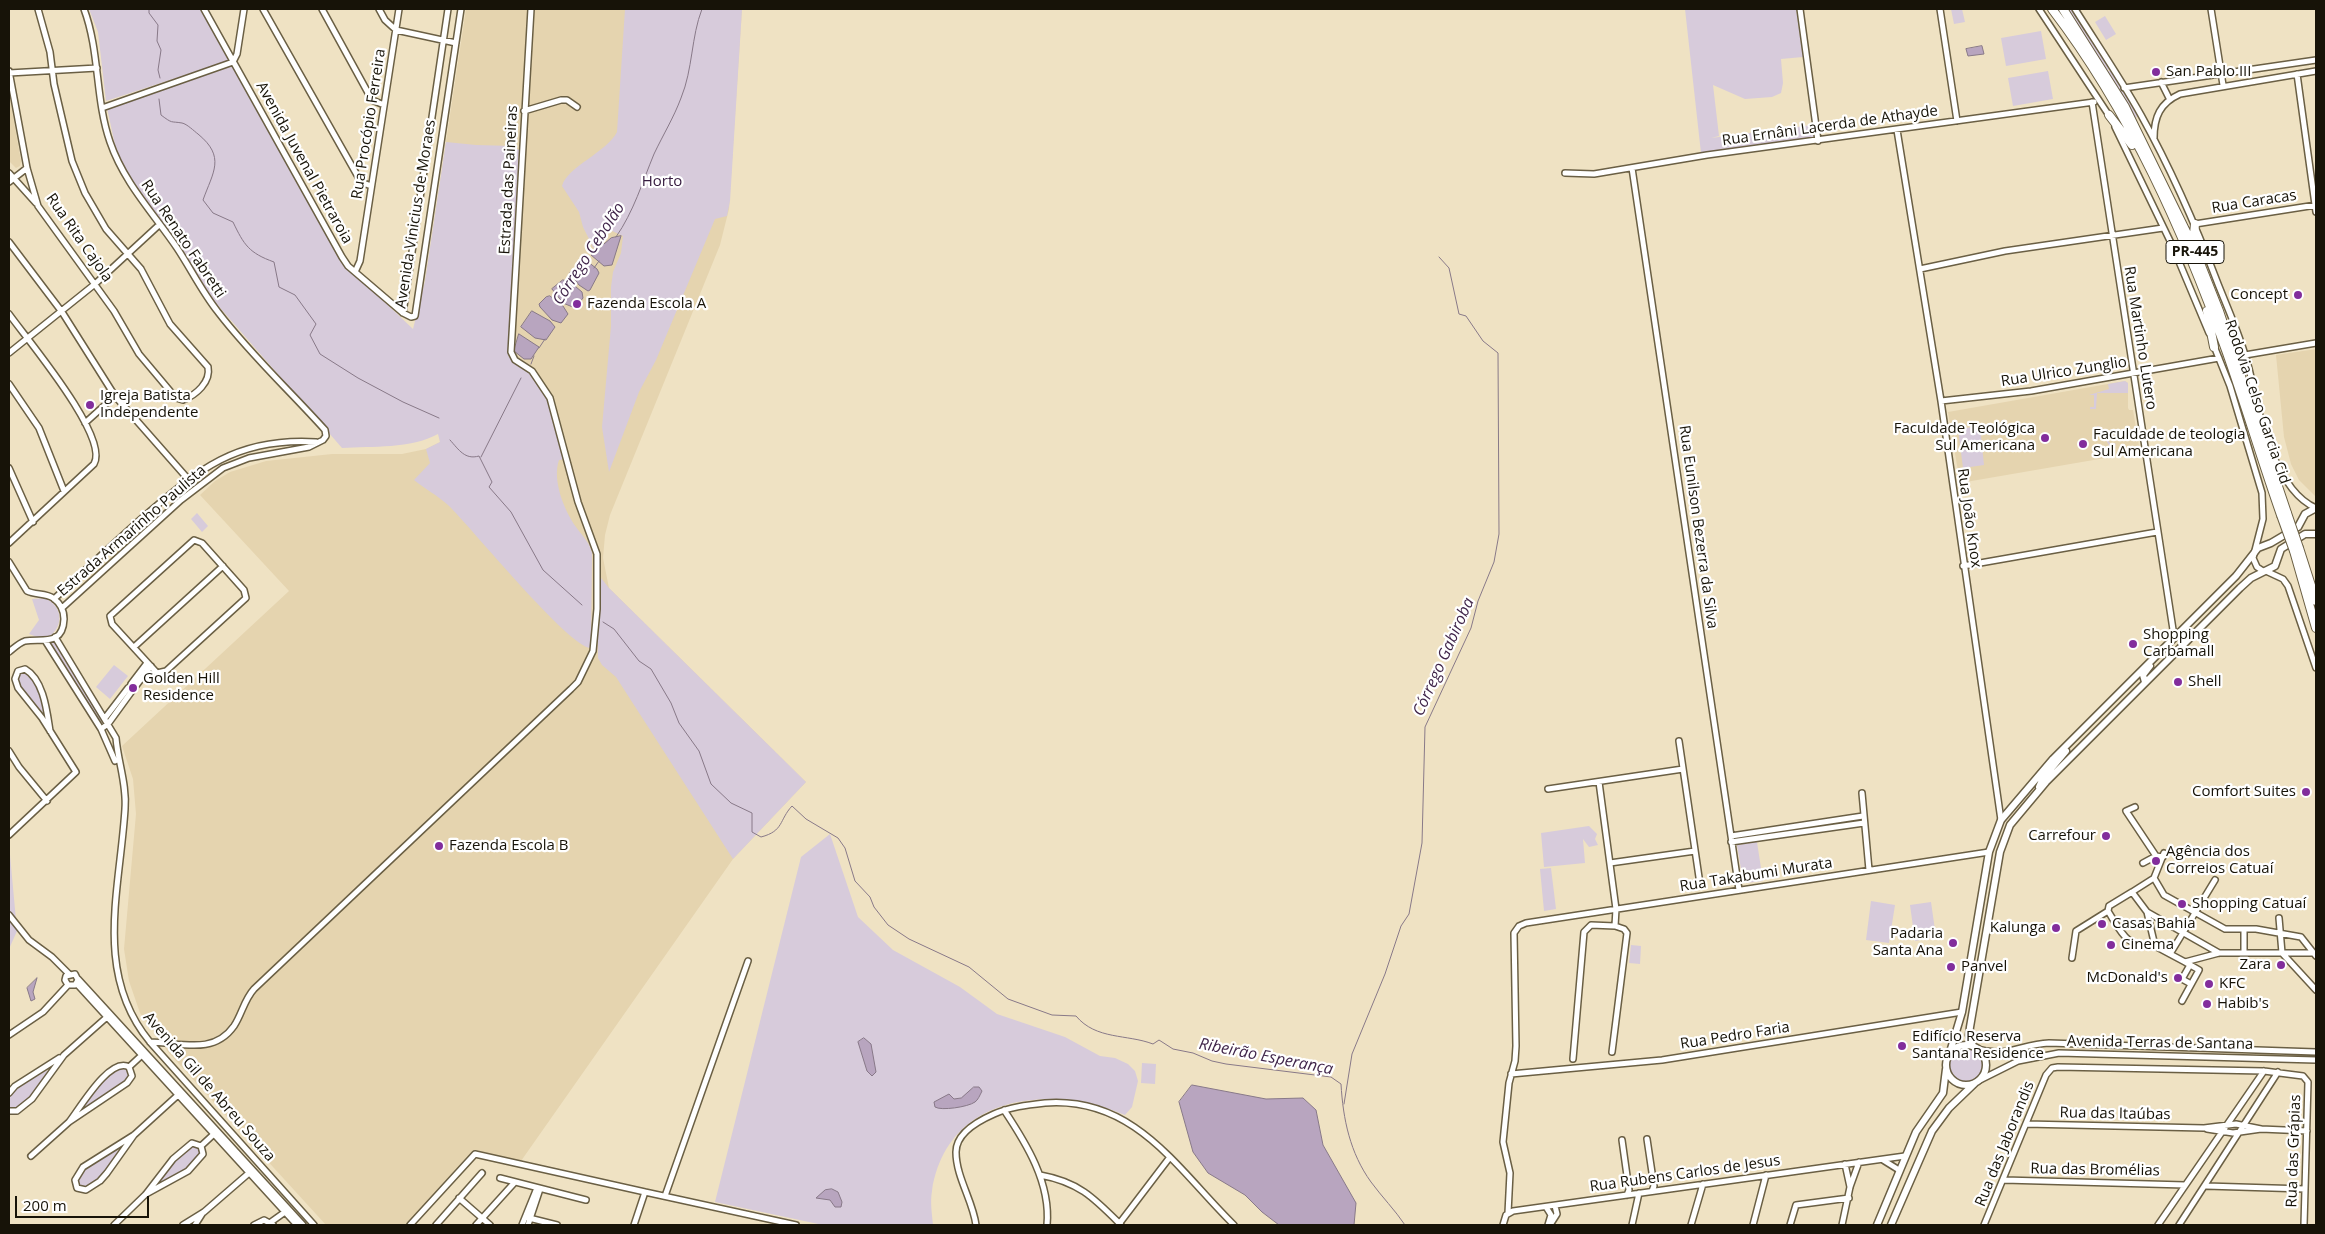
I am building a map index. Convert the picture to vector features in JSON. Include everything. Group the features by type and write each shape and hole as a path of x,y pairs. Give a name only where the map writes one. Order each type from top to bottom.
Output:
{"highway":[{"name":"Rodovia Celso Garcia Cid","path":"2052,9 2107,88 2206,286 2296,550 2316,601"},
{"name":"Rodovia Celso Garcia Cid","path":"2063,9 2125,107 2206,286 2235,357 2284,514"},
{"path":"2109,115 2148,167"},
{"path":"2195,224 2194,234 2206,286 2214,347"},
{"path":"2235,357 2258,407"},
{"name":"Rodovia Celso Garcia Cid","path":"2296,550 2316,628"}],"main road":[{"path":"1878,1225 1899,1170 1922,1121 1943,1093 1947,1058 1962,1012 1989,852 2001,820 2027,788 2092,720 2236,576 2254,552 2298,527 2305,514 2316,508"},
{"path":"1892,1225 1908,1182 1932,1131 1949,1108 1983,1075 1986,1065 1985,1058 1976,1047 1969,1032 2001,846 2010,825 2038,791 2099,728 2240,588 2277,563 2281,549 2305,534 2316,534"},
{"path":"2145,682 2144,673 2167,650 2174,641 2174,636"},
{"path":"2120,691 2133,685 2136,689 2133,694"},
{"path":"2092,720 2099,728"},
{"path":"2038,791 2043,778 2072,741"},
{"path":"1950,1052 1960,1046 1976,1047"},
{"path":"1946,1069 1949,1076 1957,1083 1968,1085 1977,1082"},
{"path":"1905,1156 1901,1174 1908,1182"}],"street":[{"path":"38,9 50,52 70,152 81,185 98,217 128,254"},
{"name":"Rua Renato Fabretti","path":"84,9 93,38 102,108 110,142 123,170 219,313 325,430 325,438 316,442"},
{"name":"Avenida Juvenal Pietraroia","path":"204,9 342,257 355,272 403,313"},
{"path":"102,108 233,62 237,54 244,9"},
{"path":"263,9 361,182 371,186"},
{"path":"322,9 372,100 384,105"},
{"path":"379,9 385,20 396,30 456,42"},
{"name":"Rua Procópio Ferreira","path":"355,272 360,261 399,9"},
{"name":"Avenida Vinicius de Moraes","path":"448,9 403,313 412,317 414,316 461,9"},
{"name":"Estrada das Paineiras","path":"150,1042 199,1046 211,1043 226,1034 236,1022 249,995 263,980 571,690 582,674 593,651 597,609 597,554 578,502 550,398 532,371 515,360 511,352 531,9"},
{"path":"1800,9 1818,140"},
{"path":"1940,9 1957,121"},
{"name":"Rodovia Celso Garcia Cid","path":"2039,9 2109,115 2164,228 2219,358 2262,493 2264,519 2254,552"},
{"name":"PR-445","path":"2075,9 2154,140 2195,224 2245,355"},
{"path":"2211,9 2223,85"},
{"path":"2124,88 2316,60"},
{"path":"9,72 97,68"},
{"name":"Rua Rita Cajola","path":"9,72 27,168 38,206 96,284 139,354 176,398 183,400 188,398 207,381 209,376 208,368 170,324 141,269 128,254"},
{"path":"2154,140 2154,120 2169,98 2223,85 2316,72"},
{"path":"2297,74 2316,212"},
{"path":"2161,82 2169,98"},
{"path":"524,111 561,100 567,100 577,107"},
{"name":"Rua Ernâni Lacerda de Athayde","path":"1565,173 1594,174 2098,100"},
{"name":"Rua Martinho Lutero","path":"2092,102 2111,236 2135,374 2157,532 2174,636"},
{"name":"Rua João Knox","path":"1897,130 1941,401 1963,566 2001,820"},
{"path":"11,180 27,168"},
{"name":"Rua Eunilson Bezerra da Silva","path":"1632,168 1739,890"},
{"path":"9,173 11,180 38,206"},
{"name":"Rua Caracas","path":"2195,224 2316,206"},
{"path":"9,354 96,284 159,225"},
{"path":"1920,269 2005,251 2164,228"},
{"path":"9,242 62,312 115,396 188,478"},
{"path":"9,314 65,387 93,441 97,459 9,543"},
{"path":"2316,343 2245,355 2270,446 2295,494 2316,508"},
{"name":"Rua Ulrico Zunglio","path":"1941,401 2031,391 2219,358"},
{"path":"9,384 39,428 64,491"},
{"path":"85,424 115,396"},
{"name":"Estrada Armarinho Paulista","path":"54,599 188,478 217,460 246,449 287,441 316,442"},
{"name":"Estrada Armarinho Paulista","path":"62,608 181,500 223,468 249,458 299,449 316,442"},
{"path":"9,468 33,522"},
{"path":"1963,566 2157,532"},
{"path":"195,540 202,543 222,566 244,590 246,595 243,601 164,673 157,673 112,624 110,619 112,612 189,543 195,540"},
{"path":"2254,552 2254,562 2265,571 2283,580 2296,605 2316,668"},
{"path":"9,562 26,590 54,599 62,608 63,626 55,637 46,642 27,641 9,652"},
{"path":"134,647 222,566"},
{"name":"Avenida Gil de Abreu Souza","path":"55,637 109,723 116,738 124,786 125,809 113,937 121,987 128,1008 137,1026 150,1042 314,1225"},
{"name":"Avenida Gil de Abreu Souza","path":"46,642 100,729 120,770"},
{"path":"105,718 131,689 149,664"},
{"path":"9,836 76,772 50,731 34,675 25,669 21,669 16,673 16,684 45,717"},
{"path":"100,729 109,723 122,708 131,689"},
{"path":"1679,741 1700,884"},
{"path":"9,752 47,801"},
{"path":"9,759 19,767"},
{"path":"1548,789 1683,769"},
{"path":"1599,782 1615,910"},
{"path":"1862,792 1870,870"},
{"path":"2135,806 2126,811 2156,856"},
{"path":"1797,830 1864,816"},
{"path":"1731,839 1864,823"},
{"path":"1610,863 1695,851"},
{"name":"Rua Takabumi Murata","path":"1511,1074 1516,1061 1514,933 1519,926 1526,923 1989,852"},
{"path":"2072,958 2076,931 2108,911 2109,906 2154,878 2163,855 2156,856 2142,864"},
{"path":"2154,878 2164,895 2225,929 2279,932 2301,937 2315,954"},
{"path":"2170,954 2215,880"},
{"path":"1613,888 1615,926"},
{"path":"2132,892 2146,912 2155,946"},
{"path":"1615,899 1630,907"},
{"path":"2108,911 2125,938 2142,947 2155,946 2199,970 2182,1002"},
{"path":"2146,912 2219,953"},
{"path":"9,915 22,933 42,953 68,975 75,974 77,981 107,1016 297,1225"},
{"path":"2280,918 2279,932 2282,953 2316,990"},
{"path":"1573,1059 1584,932 1591,924 1615,926 1624,929 1627,933 1612,1052"},
{"path":"2244,929 2244,953"},
{"path":"2191,984 2182,979 2188,964 2219,953 2315,954"},
{"path":"664,1196 748,961"},
{"path":"68,975 65,980 68,985"},
{"path":"9,1034 43,1012 68,985 72,986 77,981"},
{"path":"77,981 303,1225"},
{"name":"Rua Pedro Faria","path":"1511,1074 1662,1060 1962,1012"},
{"path":"9,1093 15,1086 50,1068 107,1016"},
{"name":"Avenida Terras de Santana","path":"1976,1047 2004,1053 2035,1044 2049,1043 2316,1052"},
{"name":"Avenida Terras de Santana","path":"1977,1082 2018,1062 2059,1054 2316,1060"},
{"path":"129,1067 142,1055"},
{"path":"31,1156 84,1108 108,1072 121,1064 129,1067"},
{"path":"84,1108 128,1083 132,1076 129,1067"},
{"name":"Rua das Jaborandis","path":"1984,1225 2049,1072 2058,1067 2264,1071"},
{"path":"9,1112 17,1111 32,1099 50,1068"},
{"path":"2158,1225 2264,1071 2278,1072 2241,1132 2179,1225"},
{"name":"Rua das Grápias","path":"2278,1072 2300,1075 2306,1078 2308,1082 2304,1225"},
{"path":"1503,1225 1508,1214 1510,1173 1503,1142 1511,1074"},
{"path":"134,1135 96,1185 86,1190 76,1188 75,1180 78,1172 94,1159 134,1135 178,1095"},
{"path":"976,1225 971,1201 961,1176 956,1153 958,1141 964,1132 987,1117 1004,1110 1024,1105 1061,1102 1098,1108 1136,1126 1170,1157 1234,1225"},
{"path":"1004,1110 1023,1140 1040,1175 1047,1225"},
{"name":"Rua das Itaúbas","path":"2026,1124 2204,1128 2246,1124 2261,1129"},
{"name":"Rua das Itaúbas","path":"2204,1128 2222,1133 2261,1129 2307,1131"},
{"path":"201,1146 214,1134"},
{"path":"1647,1139 1654,1186 1652,1191"},
{"path":"1622,1140 1630,1190 1628,1195"},
{"path":"156,1186 172,1159 186,1146 194,1143 201,1146"},
{"path":"116,1146 122,1152"},
{"path":"114,1225 156,1186 188,1171 203,1154 201,1146"},
{"path":"410,1225 475,1154 796,1225"},
{"name":"Rua Rubens Carlos de Jesus","path":"1508,1214 1652,1191 1905,1156"},
{"path":"1040,1175 1062,1179 1075,1185 1100,1204 1120,1224 1170,1157"},
{"path":"1880,1159 1893,1164 1899,1170"},
{"path":"1842,1225 1850,1187 1859,1162"},
{"path":"1845,1164 1850,1187"},
{"path":"436,1225 482,1172"},
{"path":"186,1225 249,1173"},
{"path":"1753,1225 1766,1175"},
{"path":"500,1178 586,1200"},
{"name":"Rua das Bromélias","path":"2004,1180 2185,1185"},
{"path":"476,1225 516,1182"},
{"path":"1691,1225 1702,1184"},
{"path":"2206,1186 2305,1189"},
{"path":"528,1225 539,1188"},
{"path":"634,1225 645,1192"},
{"path":"1632,1225 1639,1193"},
{"path":"459,1198 490,1225"},
{"path":"1790,1225 1796,1205 1849,1198"},
{"path":"1549,1225 1557,1214 1555,1206"},
{"path":"1546,1207 1551,1215 1549,1225"},
{"path":"194,1225 204,1212"},
{"path":"254,1225 264,1220 272,1224 285,1212"},
{"path":"522,1225 529,1218"},
{"path":"529,1218 558,1225"}],"shaded area":[{"name":"Fazenda Escola B","path":"466,9 742,9 729,209 720,245 610,515 605,535 603,558 609,588 806,782 733,859 521,1161 475,1150 407,1225 326,1225 168,1052 140,1013 129,981 124,949 136,814 133,779 122,746 289,591 200,495 215,481 230,472 266,461 332,454 402,454 426,449 440,442 425,281"},
{"path":"1982,46 1984,54 1968,56 1966,49"},
{"path":"9,93 21,161 20,166 16,168 9,161"},
{"path":"621,236 612,265 604,266 591,255 611,238"},
{"path":"587,261 599,273 588,291 579,285 570,273"},
{"path":"563,280 569,281 582,292 583,298 575,308 563,303 552,289"},
{"path":"550,296 563,306 568,314 561,323 552,320 540,307 539,304 546,297"},
{"path":"532,311 550,321 555,327 546,340 535,338 521,327"},
{"path":"519,334 539,347 531,359 524,359 514,351"},
{"path":"2316,349 2316,497 2299,480 2291,464 2284,437 2276,355"},
{"name":"Faculdade Teológica Sul Americana","path":"2125,381 2128,383 2128,408 2133,410 2140,452 1960,483 1948,412"},
{"path":"37,978 33,992 35,999 31,1001 27,988"},
{"path":"864,1038 871,1044 876,1072 872,1076 867,1071 858,1042"},
{"path":"1192,1085 1266,1099 1303,1098 1316,1110 1323,1145 1356,1203 1354,1225 1279,1225 1245,1195 1208,1173 1193,1152 1179,1102"},
{"path":"974,1087 979,1087 982,1091 977,1100 972,1104 961,1107 935,1107 934,1102 949,1094 954,1099 961,1098"},
{"path":"832,1189 838,1192 842,1202 841,1207 835,1207 830,1200 816,1198 825,1190"}],"green space":[{"path":"89,9 202,9 231,60 106,101 98,32"},
{"name":"Horto","path":"625,9 742,9 730,201 727,216 715,219 656,360 639,392 609,472 602,427 611,326 611,287 613,272 621,253 623,236 610,230 606,238 595,248 593,247 583,227 579,212 562,186 571,172 605,146 617,132"},
{"path":"1685,9 1796,9 1803,57 1781,59 1783,83 1781,93 1772,97 1745,99 1713,85 1719,136 1711,138 1812,125 1814,139 1701,153"},
{"path":"1951,9 1962,9 1965,22 1954,24"},
{"path":"2064,9 2071,9 2109,66 2108,71 2111,71 2137,115 2135,123"},
{"path":"2105,16 2116,34 2106,40 2095,22"},
{"path":"2041,31 2046,59 2006,66 2001,38"},
{"path":"233,66 348,267 413,329 425,281 446,142 513,146 519,150 508,355 513,362 534,378 550,406 565,459 559,460 557,468 560,495 576,527 591,549 591,648 579,643 563,629 542,609 448,505 414,480 430,463 426,449 440,442 438,434 427,439 404,444 342,448 215,302 180,248 126,172 115,145 107,108"},
{"path":"2048,71 2053,99 2013,106 2008,78"},
{"path":"2125,381 2128,383 2128,393 2097,393 2096,409 2090,409 2090,407 2094,407 2094,395 2089,395 2109,389 2108,384"},
{"path":"1980,426 1984,465 1963,468 1958,429"},
{"path":"2098,426 2107,433 2104,436 2111,444 2115,443 2116,445 2111,446 2112,450 2099,429 2095,431 2093,429"},
{"path":"197,513 208,526 202,532 191,519"},
{"path":"597,573 609,588 806,782 733,859 616,677 602,665 598,658"},
{"path":"45,598 58,611 59,622 49,637 40,638 29,634 39,620 32,599"},
{"path":"54,642 104,722 103,725 50,643"},
{"path":"114,665 128,676 110,699 96,687"},
{"path":"25,673 35,682 46,716 20,687 17,678 19,674"},
{"path":"1589,826 1597,834 1595,839 1598,845 1589,847 1583,839 1585,863 1544,867 1541,833"},
{"path":"830,834 858,917 893,950 960,987 997,1014 1065,1037 1100,1056 1115,1058 1128,1064 1135,1071 1138,1081 1132,1107 1125,1115 1096,1105 1065,1100 1035,1100 1006,1105 980,1116 958,1134 942,1159 931,1195 933,1225 823,1225 715,1202 801,857"},
{"path":"1757,842 1763,881 1747,883 1743,881 1737,845"},
{"path":"9,844 17,931 9,949"},
{"path":"1551,868 1556,909 1544,911 1540,869"},
{"path":"1871,901 1895,905 1889,943 1866,940"},
{"path":"1931,902 1936,937 1915,941 1910,905"},
{"path":"1631,945 1641,946 1640,964 1629,963"},
{"path":"1966,1048 1978,1053 1983,1065 1978,1077 1966,1082 1954,1077 1949,1065 1954,1053"},
{"path":"1142,1063 1156,1064 1155,1084 1141,1083"},
{"path":"126,1066 130,1071 129,1079 110,1094 84,1108 90,1095 100,1082 113,1072"},
{"path":"48,1070 33,1095 22,1105 9,1110 9,1095 17,1087"},
{"path":"192,1145 200,1148 201,1154 187,1169 158,1186 158,1183 174,1159"},
{"path":"117,1149 118,1152 104,1174 85,1188 78,1187 79,1174 92,1163"}],"waterway":[{"name":"Ribeirão Esperança","path":"149,9 149,13 158,25 157,41 161,50 158,70 160,78"},
{"name":"Córrego Cebolão","path":"616,237 633,207 654,154 681,98 688,76 698,20 702,9"},
{"name":"Ribeirão Esperança","path":"159,99 161,115 170,121 188,126 207,142 215,158 215,165 203,200 213,213 233,222 248,247 274,262 279,287 295,295 316,324 310,335 320,354 358,378 403,402 439,418"},
{"name":"Córrego Gabiroba","path":"1344,1104 1352,1054 1385,974 1401,926 1409,914 1422,843 1425,727 1471,628 1478,601 1494,562 1499,534 1498,353 1483,341 1466,316 1459,314 1449,268 1439,257"},
{"name":"Córrego Cebolão","path":"594,268 599,261"},
{"name":"Córrego Cebolão","path":"539,348 545,339"},
{"name":"Córrego Cebolão","path":"531,364 534,356"},
{"name":"Córrego Cebolão","path":"481,457 521,378"},
{"name":"Ribeirão Esperança","path":"450,440 459,451 466,455 470,457 479,456 492,482 489,487 511,512 543,570 582,605"},
{"name":"Ribeirão Esperança","path":"603,622 614,629 639,661 651,669 671,703 679,723 699,751 711,784 731,803 752,813 752,832 761,837 774,832 792,806 806,819 838,838 845,848 855,881 870,897 874,907 888,925 909,939 969,967 1008,999 1052,1015 1076,1016 1084,1024 1102,1033 1153,1044 1159,1040 1173,1049 1193,1053 1212,1061 1331,1077 1341,1084 1346,1123 1358,1159 1371,1182 1405,1225"}],"place":[{"name":"San Pablo III","path":"2156,72"},
{"name":"Concept","path":"2298,295"},
{"name":"Fazenda Escola A","path":"577,304"},
{"name":"Igreja Batista Independente","path":"90,405"},
{"name":"Faculdade Teológica Sul Americana","path":"2045,438"},
{"name":"Faculdade de teologia Sul Americana","path":"2083,444"},
{"name":"Shopping Carbamall","path":"2133,644"},
{"name":"Shell","path":"2178,682"},
{"name":"Golden Hill Residence","path":"133,688"},
{"name":"Comfort Suites","path":"2306,792"},
{"name":"Carrefour","path":"2106,836"},
{"name":"Fazenda Escola B","path":"439,846"},
{"name":"Agência dos Correios Catuaí","path":"2156,861"},
{"name":"Shopping Catuaí","path":"2182,904"},
{"name":"Casas Bahia","path":"2102,924"},
{"name":"Kalunga","path":"2056,928"},
{"name":"Padaria Santa Ana","path":"1953,943"},
{"name":"Cinema","path":"2111,945"},
{"name":"Zara","path":"2281,965"},
{"name":"Panvel","path":"1951,967"},
{"name":"McDonald's","path":"2178,978"},
{"name":"KFC","path":"2209,984"},
{"name":"Habib's","path":"2207,1004"},
{"name":"Edifício Reserva Santana Residence","path":"1902,1046"}]}
